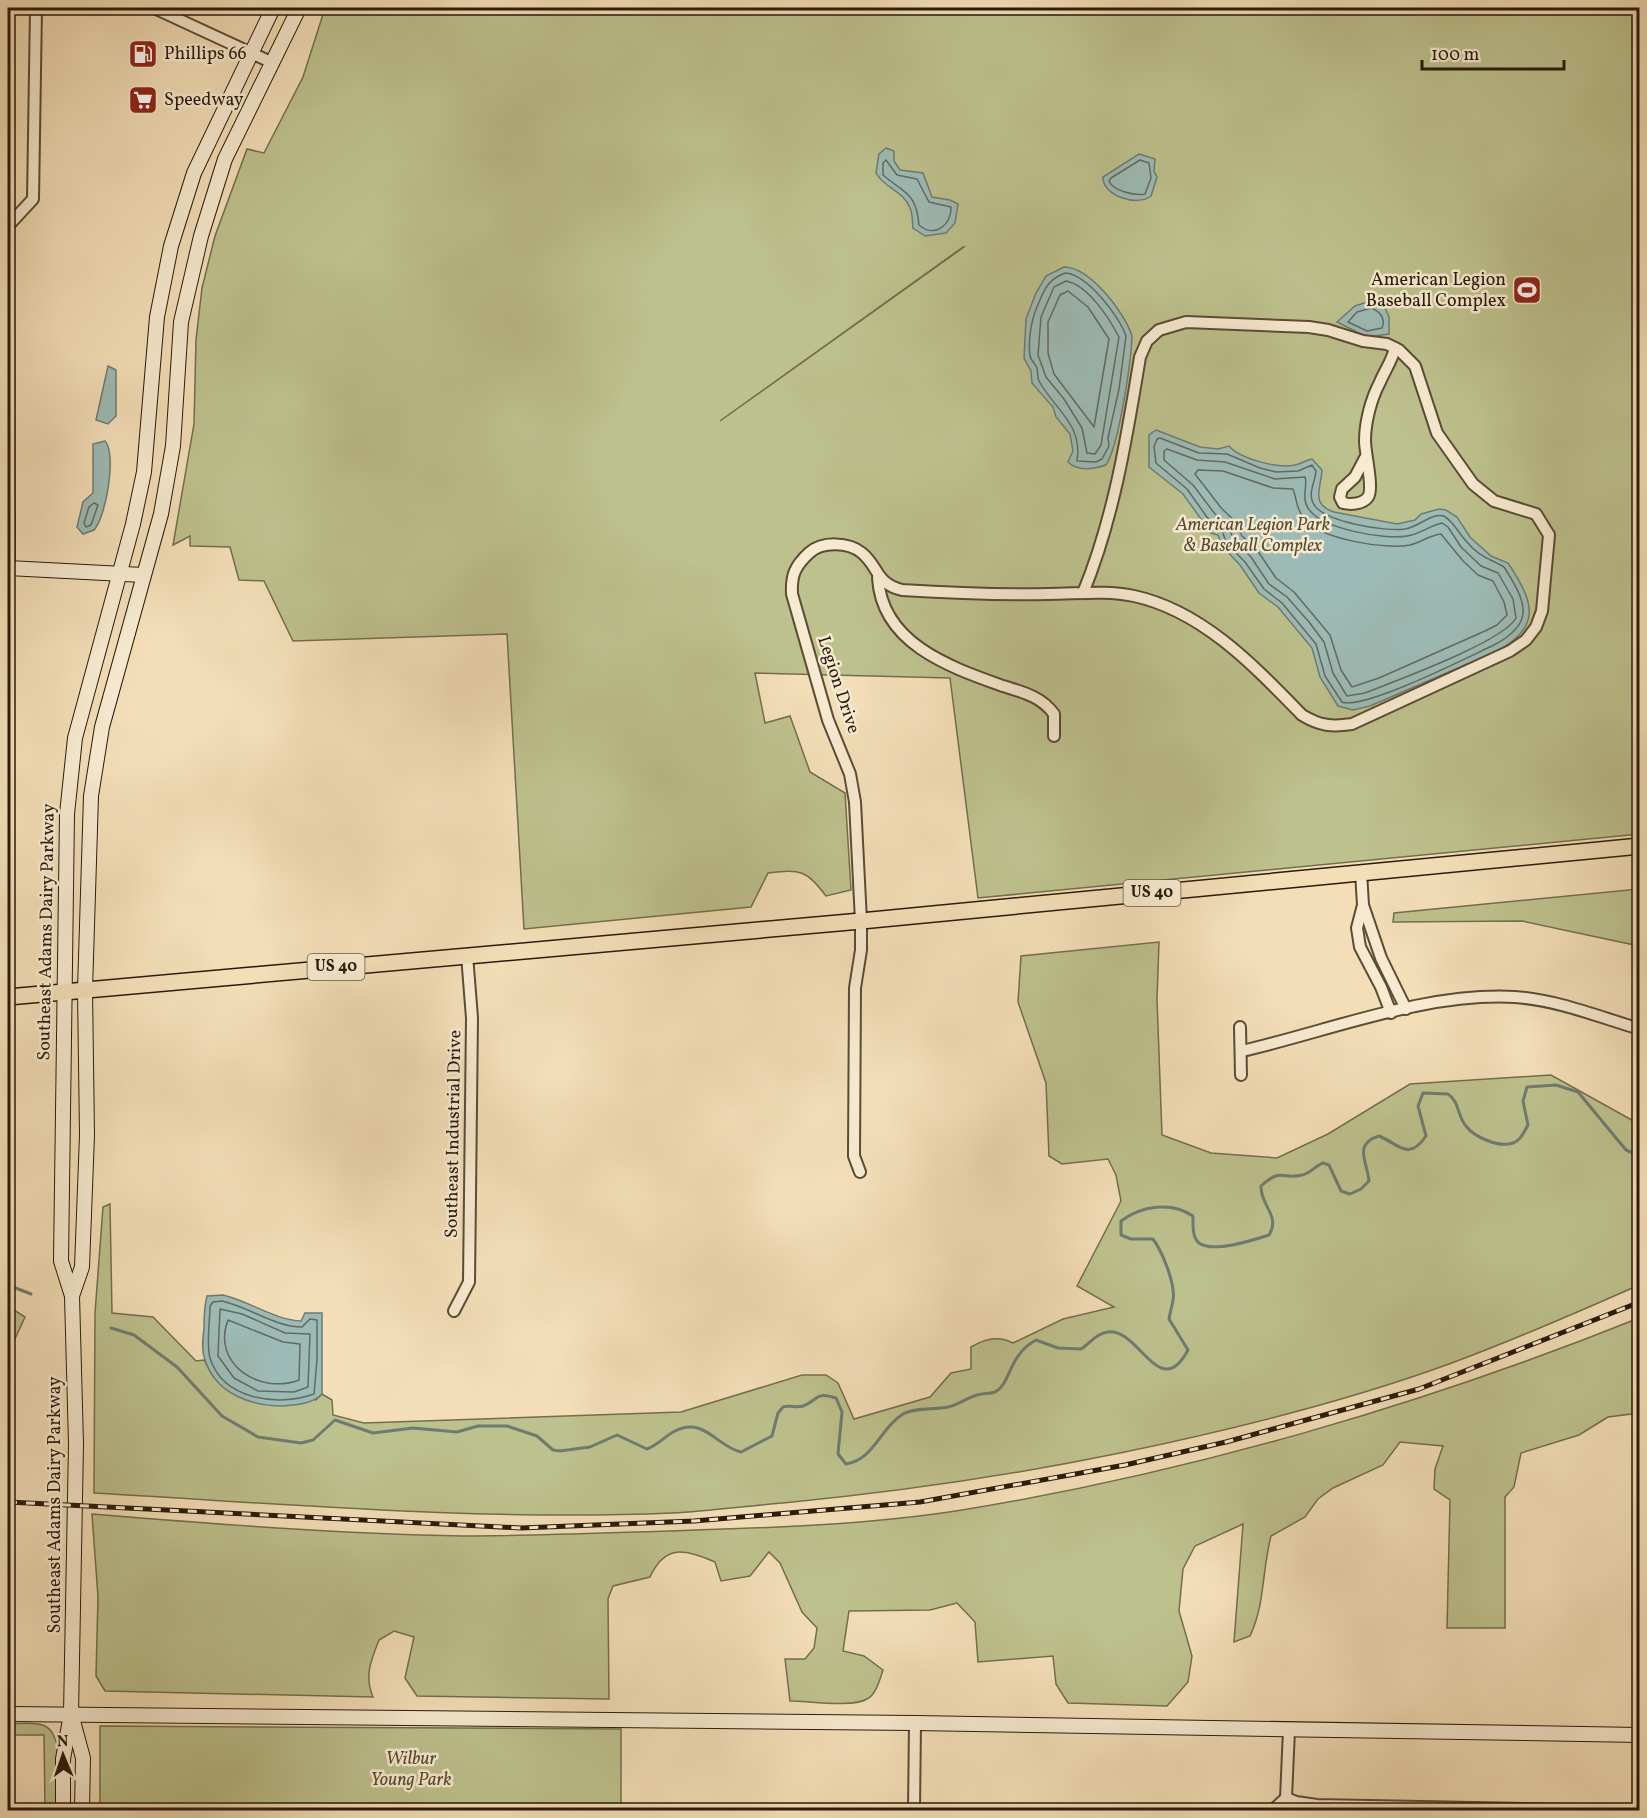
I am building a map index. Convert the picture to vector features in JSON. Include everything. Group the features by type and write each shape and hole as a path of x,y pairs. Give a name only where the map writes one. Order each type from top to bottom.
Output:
{"main road":[{"name":"Southeast Adams Dairy Parkway","path":"63,1810 63,1759 71,1714 76,1443 72,1296 61,1261 63,992 67,814 75,738 144,472 157,317 171,246 194,173 273,8"},
{"name":"Southeast Adams Dairy Parkway","path":"72,1296 82,1267 87,1135 85,990 91,796 102,727 142,574 161,514 173,446 181,322 201,236 225,159 299,8"},
{"path":"8,568 142,574"},
{"name":"US 40","path":"8,997 861,921 1640,846"},
{"path":"8,1714 1640,1735"},
{"name":"Southeast Adams Dairy Parkway","path":"71,1714 82,1758 82,1810"}],"street":[{"path":"8,226 33,199 36,8"},
{"path":"154,8 251,55 273,63"},
{"path":"8,301 8,568"},
{"path":"878,578 891,587 913,591 1083,593 1134,596 1161,604 1193,620 1223,641 1302,715 1316,724 1330,727 1352,724 1510,651 1526,640 1536,627 1542,611 1549,535 1536,514 1494,501 1466,476 1437,433 1411,358 1395,348 1309,327 1186,322 1159,330 1148,341 1140,357 1120,469 1102,542 1083,593"},
{"path":"1365,458 1365,438 1372,402 1395,348"},
{"name":"Legion Drive","path":"861,921 855,802 851,781 840,744 828,720 792,594 791,578 797,564 813,549 829,545 848,546 863,554 878,578"},
{"path":"878,578 884,606 905,637 942,662 1037,697 1054,714 1054,736"},
{"path":"1361,872 1363,905 1381,958 1406,1010"},
{"path":"1363,905 1357,928 1360,947 1381,987 1391,1013"},
{"path":"860,1172 854,1156 854,1063 855,988 861,950 861,921"},
{"name":"Southeast Industrial Drive","path":"454,1311 469,1282 472,1018 467,955"},
{"path":"1242,1051 1437,1001 1516,997 1565,1006 1640,1029"},
{"path":"1240,1027 1241,1075"},
{"path":"914,1810 915,1724"},
{"path":"1274,1810 1287,1798 1289,1730"},
{"path":"1287,1798 1296,1802 1317,1805 1580,1810"}],"green space":[{"name":"American Legion Park & Baseball Complex","path":"325,8 1639,8 1639,834 978,898 950,678 755,673 765,723 790,716 810,772 845,793 851,890 826,896 808,876 802,873 788,871 768,873 751,907 524,929 507,634 293,641 264,581 239,580 230,547 190,546 190,536 173,545 194,424 196,340 202,288 215,236 247,149 264,153 303,77","holes":["963,247 964,247 720,421"]},
{"path":"1639,889 1639,946 1522,921 1393,922 1394,913"},
{"path":"1159,942 1157,999 1162,1135 1211,1153 1277,1158 1328,1134 1410,1084 1551,1075 1639,1124 1639,1285 1473,1355 1409,1378 1327,1403 1245,1425 1120,1453 994,1476 910,1488 700,1511 600,1515 383,1510 94,1493 95,1313 103,1207 110,1204 112,1313 153,1317 196,1361 204,1360 213,1376 316,1400 322,1394 332,1400 333,1415 364,1423 681,1412 802,1375 826,1375 838,1383 854,1419 930,1397 951,1373 971,1369 971,1347 981,1342 1002,1339 1013,1343 1063,1319 1114,1307 1077,1286 1121,1201 1116,1175 1108,1159 1062,1164 1049,1156 1046,1083 1018,1002 1021,956"},
{"path":"8,1306 25,1317 8,1354"},
{"path":"1639,1318 1639,1413 1608,1417 1579,1435 1521,1453 1514,1487 1505,1497 1505,1628 1447,1628 1450,1500 1434,1489 1435,1469 1443,1446 1400,1442 1383,1465 1333,1488 1318,1499 1305,1517 1271,1536 1261,1600 1250,1636 1234,1642 1243,1524 1195,1546 1183,1569 1179,1611 1192,1656 1188,1682 1167,1706 1068,1703 1056,1684 1053,1656 978,1662 975,1622 957,1603 930,1610 849,1611 843,1651 864,1656 883,1670 873,1694 860,1702 851,1703 790,1701 785,1659 805,1659 814,1648 817,1628 802,1612 780,1563 769,1552 750,1576 721,1581 715,1562 694,1554 677,1552 662,1559 650,1577 613,1586 608,1599 609,1699 417,1696 405,1678 414,1637 394,1631 379,1640 371,1661 369,1682 373,1697 105,1691 96,1676 98,1597 92,1514 324,1531 463,1536 778,1527 927,1515 1048,1495 1220,1456 1391,1407 1475,1379"},
{"path":"8,1724 36,1724 45,1726 52,1732 59,1752 59,1810 45,1810 44,1735 8,1735"},
{"name":"Wilbur Young Park","path":"100,1726 621,1729 621,1810 100,1810"}],"water":[{"path":"886,148 894,151 894,161 900,170 923,173 932,197 958,204 955,223 946,233 925,236 913,228 912,213 907,202 876,173 879,154"},
{"path":"1139,154 1155,159 1154,171 1157,177 1151,196 1145,199 1130,200 1108,190 1103,177"},
{"path":"1064,267 1085,275 1105,293 1122,316 1132,336 1120,423 1111,455 1106,465 1091,468 1076,467 1068,462 1073,451 1070,434 1056,417 1053,407 1032,383 1031,371 1024,358 1026,319 1036,293 1046,276"},
{"path":"1370,301 1384,306 1389,317 1389,334 1367,337 1337,322 1355,306"},
{"path":"108,366 116,370 116,416 108,424 96,420"},
{"path":"1156,430 1200,447 1218,449 1229,446 1250,459 1279,466 1288,466 1312,459 1322,470 1319,500 1327,509 1334,512 1397,524 1415,520 1421,514 1439,509 1446,510 1457,517 1470,537 1491,556 1508,563 1524,590 1528,602 1527,623 1521,633 1510,643 1495,652 1370,706 1353,710 1338,706 1320,677 1312,648 1278,607 1259,593 1240,565 1222,546 1218,535 1211,533 1183,494 1149,467 1149,435"},
{"path":"105,441 110,459 106,500 94,530 83,534 77,527 83,502 93,493 93,444"},
{"path":"223,1295 291,1320 301,1321 305,1313 322,1313 322,1394 304,1403 283,1406 259,1404 236,1396 217,1382 210,1372 203,1352 204,1312 207,1296"}],"waterway":[{"path":"111,1328 134,1335 177,1367 222,1416 258,1437 301,1443 313,1440 335,1420 373,1433 413,1428 457,1432 478,1426 507,1426 537,1436 553,1450 560,1451 590,1447 617,1435 647,1449 675,1431 685,1427 694,1427 741,1452 772,1436 778,1413 783,1407 803,1406 824,1395 836,1398 842,1412 838,1454 846,1464 856,1461 870,1450 888,1427 903,1414 913,1410 948,1407 977,1395 995,1392 1004,1383 1020,1353 1036,1340 1058,1348 1081,1349 1097,1336 1108,1332 1119,1334 1130,1341 1159,1367 1168,1369 1178,1364 1188,1350 1169,1319 1173,1294 1164,1260 1153,1239 1131,1239 1121,1235 1121,1221 1147,1209 1166,1207 1175,1208 1193,1216 1195,1238 1205,1246 1233,1245 1269,1235 1273,1222 1261,1186 1278,1175 1302,1175 1323,1163 1329,1165 1341,1191 1350,1194 1361,1189 1369,1181 1363,1154 1366,1144 1371,1139 1379,1136 1408,1150 1420,1144 1426,1136 1418,1106 1423,1093 1448,1094 1455,1101 1463,1122 1470,1130 1487,1140 1507,1144 1518,1140 1528,1125 1523,1101 1527,1087 1556,1085 1578,1092 1626,1150 1640,1156"},
{"path":"8,1285 31,1294"}],"railway":[{"path":"8,1502 521,1528 694,1521 920,1502 1125,1465 1226,1442 1419,1389 1640,1302"}],"place":[{"name":"Phillips 66","path":"143,54"},
{"name":"Speedway","path":"143,100"},
{"name":"American Legion Baseball Complex","path":"1527,290"}]}
